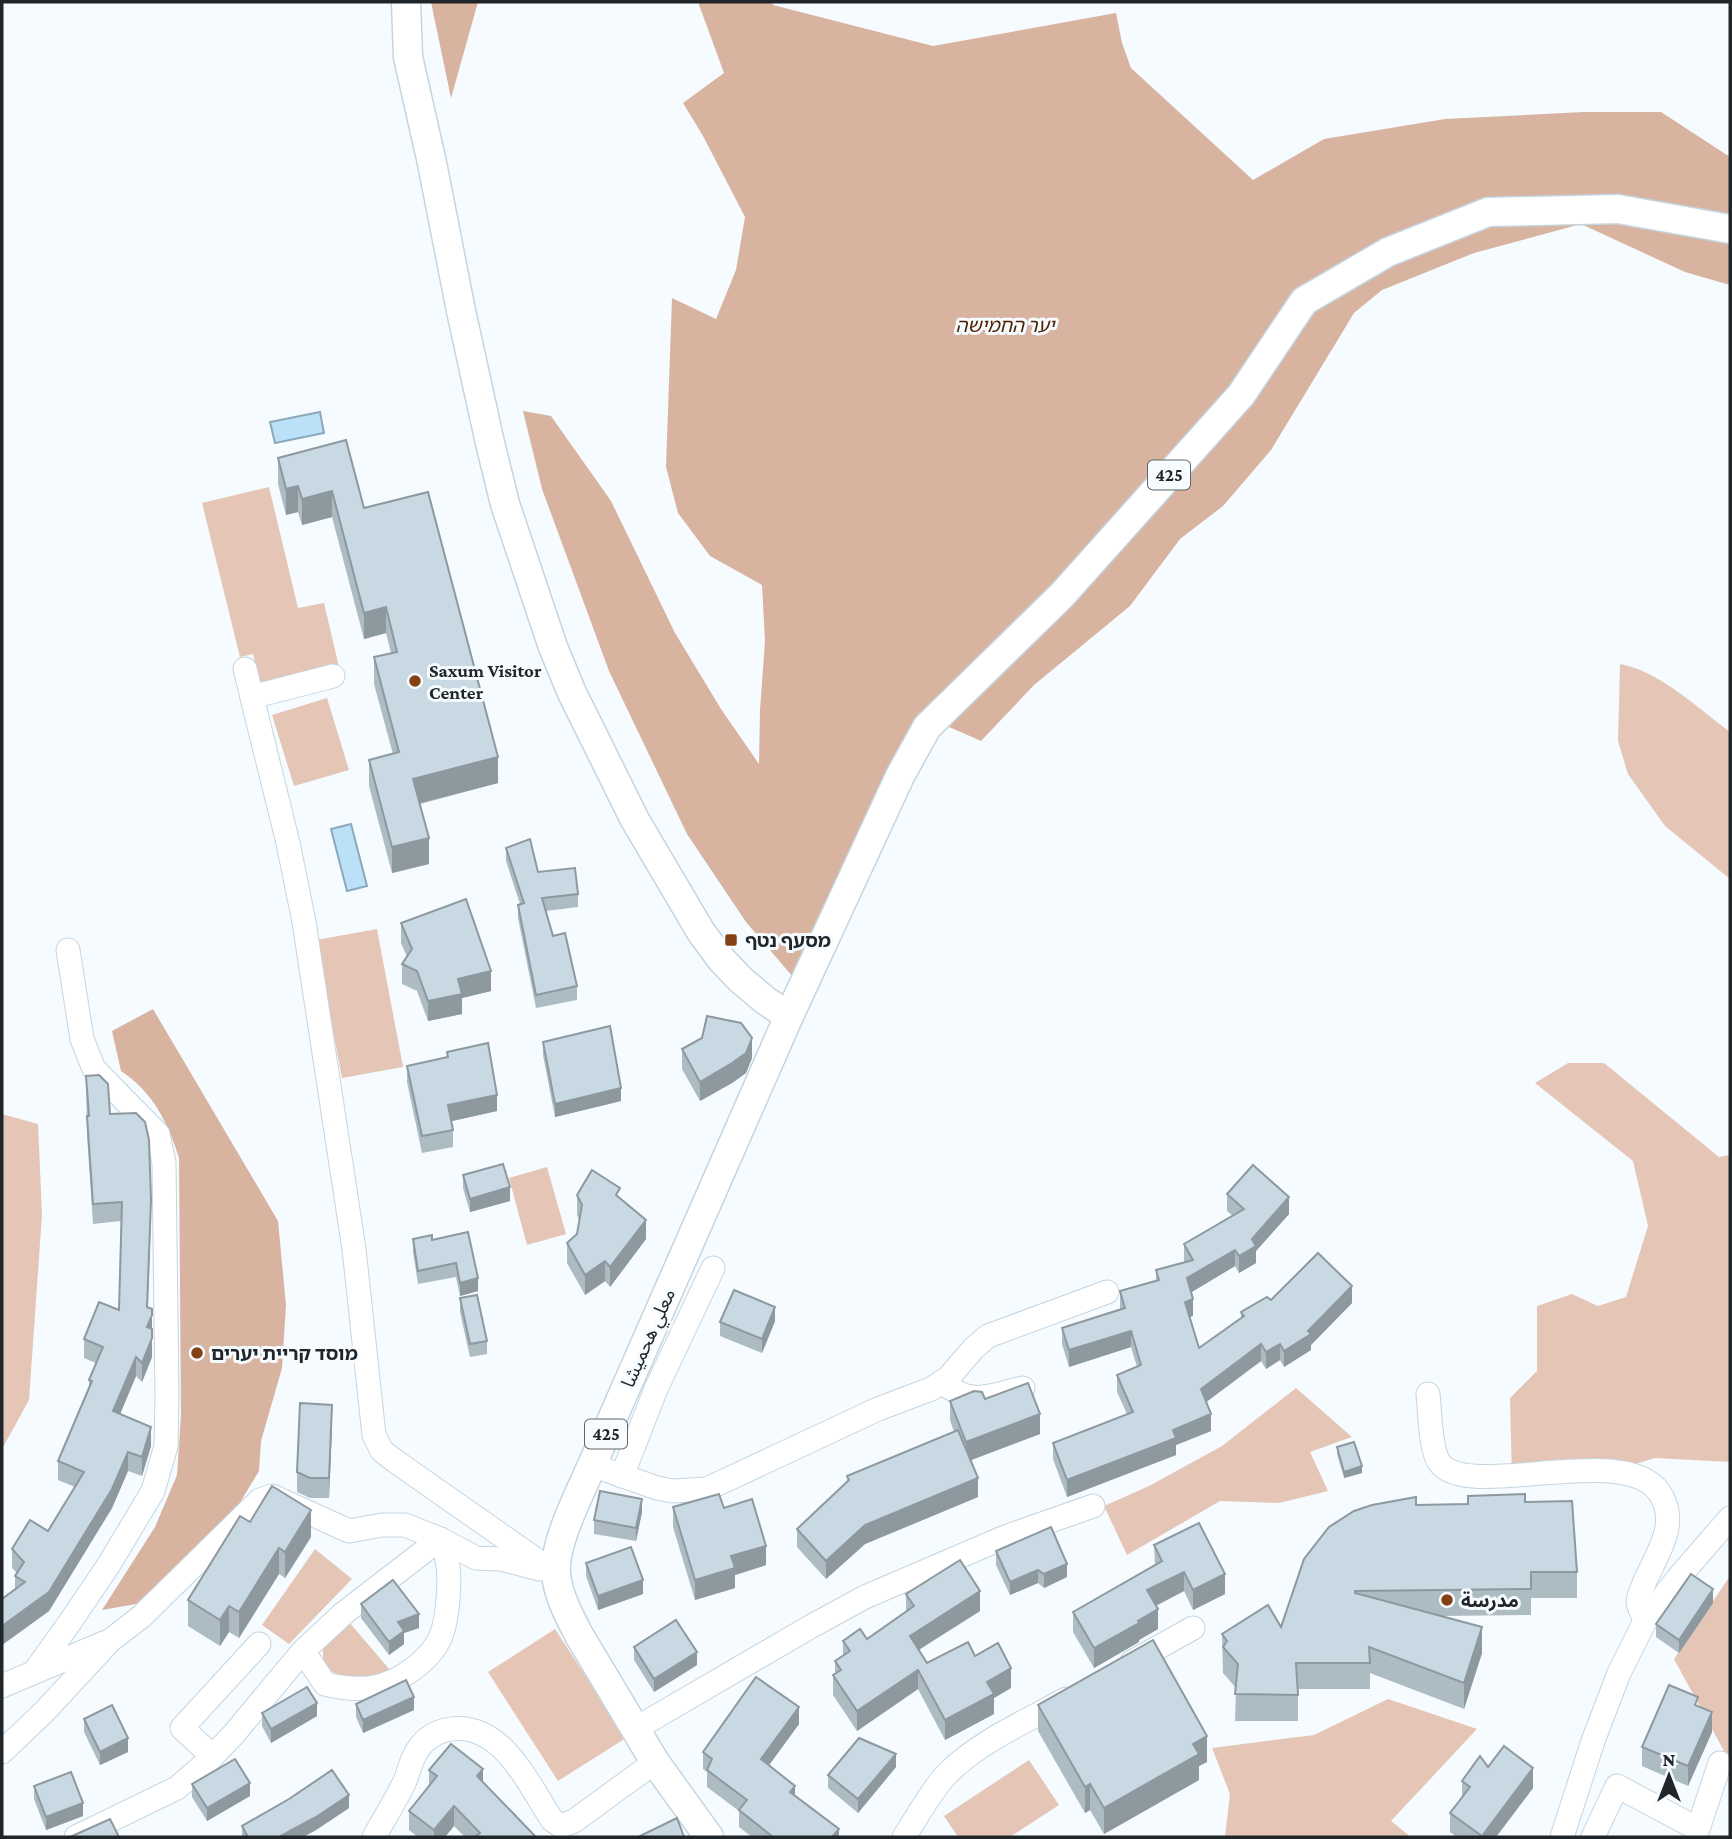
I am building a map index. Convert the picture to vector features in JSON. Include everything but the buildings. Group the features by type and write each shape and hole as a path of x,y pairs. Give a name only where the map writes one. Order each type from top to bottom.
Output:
{"main road":[{"path":"406,2 408,57 490,443 505,504 553,647 572,692 635,820 701,932 741,980 789,1016"},
{"name":"425","path":"789,1016 900,776 927,727 1062,595 1241,395 1304,301 1388,252 1488,212 1618,209 1730,229"},
{"name":"معلي هحميشا","path":"709,1837 655,1762 569,1615 559,1591 555,1573 556,1558 592,1465 789,1016"}],"street":[{"path":"244,669 288,843 304,922 354,1249 374,1435 382,1451 395,1461 555,1573"},
{"path":"252,697 333,676"},
{"path":"35,1671 95,1586 153,1492 166,1446 164,1163 158,1134 94,1069 82,1039 68,950"},
{"path":"622,1476 656,1389 712,1268"},
{"path":"592,1465 673,1492 706,1489 878,1409 931,1389 948,1377 988,1336 1107,1292"},
{"path":"942,1382 953,1391 975,1399 1023,1388"},
{"path":"1428,1394 1434,1450 1446,1470 1466,1475 1599,1470 1626,1473 1647,1480 1658,1490 1669,1515 1667,1531 1638,1602 1645,1621"},
{"path":"2,1752 44,1712 111,1640 142,1616 260,1500 272,1496 349,1531 382,1525 405,1525 476,1558 501,1559 555,1573"},
{"path":"635,1729 865,1597 1005,1537 1093,1506"},
{"path":"1568,1835 1597,1729 1619,1673 1645,1621 1730,1518"},
{"path":"76,1837 177,1788 233,1735 303,1651 344,1612 440,1539"},
{"path":"303,1651 325,1684 344,1688 375,1687 401,1677 425,1660 441,1636 449,1602 448,1561 440,1539"},
{"path":"1113,1673 1194,1628"},
{"path":"2,1686 111,1640"},
{"path":"212,1756 182,1728 259,1644"},
{"path":"904,1837 945,1776 966,1758 1090,1686"},
{"path":"374,1837 406,1779 417,1751 428,1738 442,1730 458,1728 479,1732 499,1743 514,1761 552,1820 561,1826 578,1829 655,1762"},
{"path":"1593,1837 1617,1786 1698,1829 1720,1763"}],"shaded area":[{"path":"269,487 298,608 324,603 339,667 261,686 253,654 240,657 202,503"},
{"path":"1620,664 1664,682 1730,732 1730,879 1665,826 1628,774 1618,741"},
{"path":"327,698 349,770 294,786 272,715"},
{"path":"377,929 403,1067 342,1078 316,940"},
{"path":"1568,1063 1604,1063 1719,1157 1730,1155 1730,1462 1655,1458 1599,1475 1512,1479 1510,1398 1537,1371 1537,1306 1572,1294 1598,1306 1626,1297 1648,1226 1633,1161 1535,1083"},
{"path":"2,1114 38,1124 42,1215 29,1400 2,1449"},
{"path":"547,1167 566,1234 527,1245 509,1178"},
{"path":"1296,1388 1352,1437 1310,1452 1328,1491 1279,1503 1220,1501 1127,1555 1104,1506 1149,1486 1222,1446"},
{"path":"315,1549 352,1579 289,1644 262,1625"},
{"path":"1730,1576 1730,1762 1674,1659"},
{"path":"349,1622 390,1670 355,1679 323,1666 323,1648"},
{"path":"555,1629 626,1738 558,1781 488,1672"},
{"path":"1388,1699 1477,1729 1391,1821 1411,1837 1225,1837 1230,1794 1212,1748 1314,1735"},
{"path":"1029,1760 1059,1805 1010,1837 958,1837 944,1816"}],"green space":[{"path":"431,2 478,2 451,98"},
{"name":"יער החמישה","path":"698,2 772,2 773,5 933,46 1116,13 1122,43 1131,68 1253,180 1324,139 1445,119 1584,112 1661,112 1730,157 1730,285 1685,272 1581,224 1474,253 1382,290 1354,313 1271,450 1223,506 1180,539 1130,606 1034,685 981,741 931,719 815,982 792,976 746,922 687,834 609,671 542,489 523,411 551,416 611,501 675,633 721,709 759,764 765,641 762,585 710,556 678,513 666,467 672,298 716,319 736,270 745,217 683,103 724,73"},
{"path":"153,1009 278,1221 286,1305 282,1368 261,1441 259,1471 235,1511 136,1604 102,1610 155,1527 177,1475 181,1414 179,1158 158,1109 142,1089 121,1071 112,1031"}],"water":[{"path":"320,412 324,433 275,443 270,422"},
{"path":"351,824 367,886 347,891 331,829"}],"place":[{"name":"Saxum Visitor Center","path":"415,681"},
{"name":"מסעף נטף","path":"731,940"},
{"name":"מוסד קריית יערים","path":"197,1353"},
{"name":"مدرسة","path":"1447,1600"}]}
